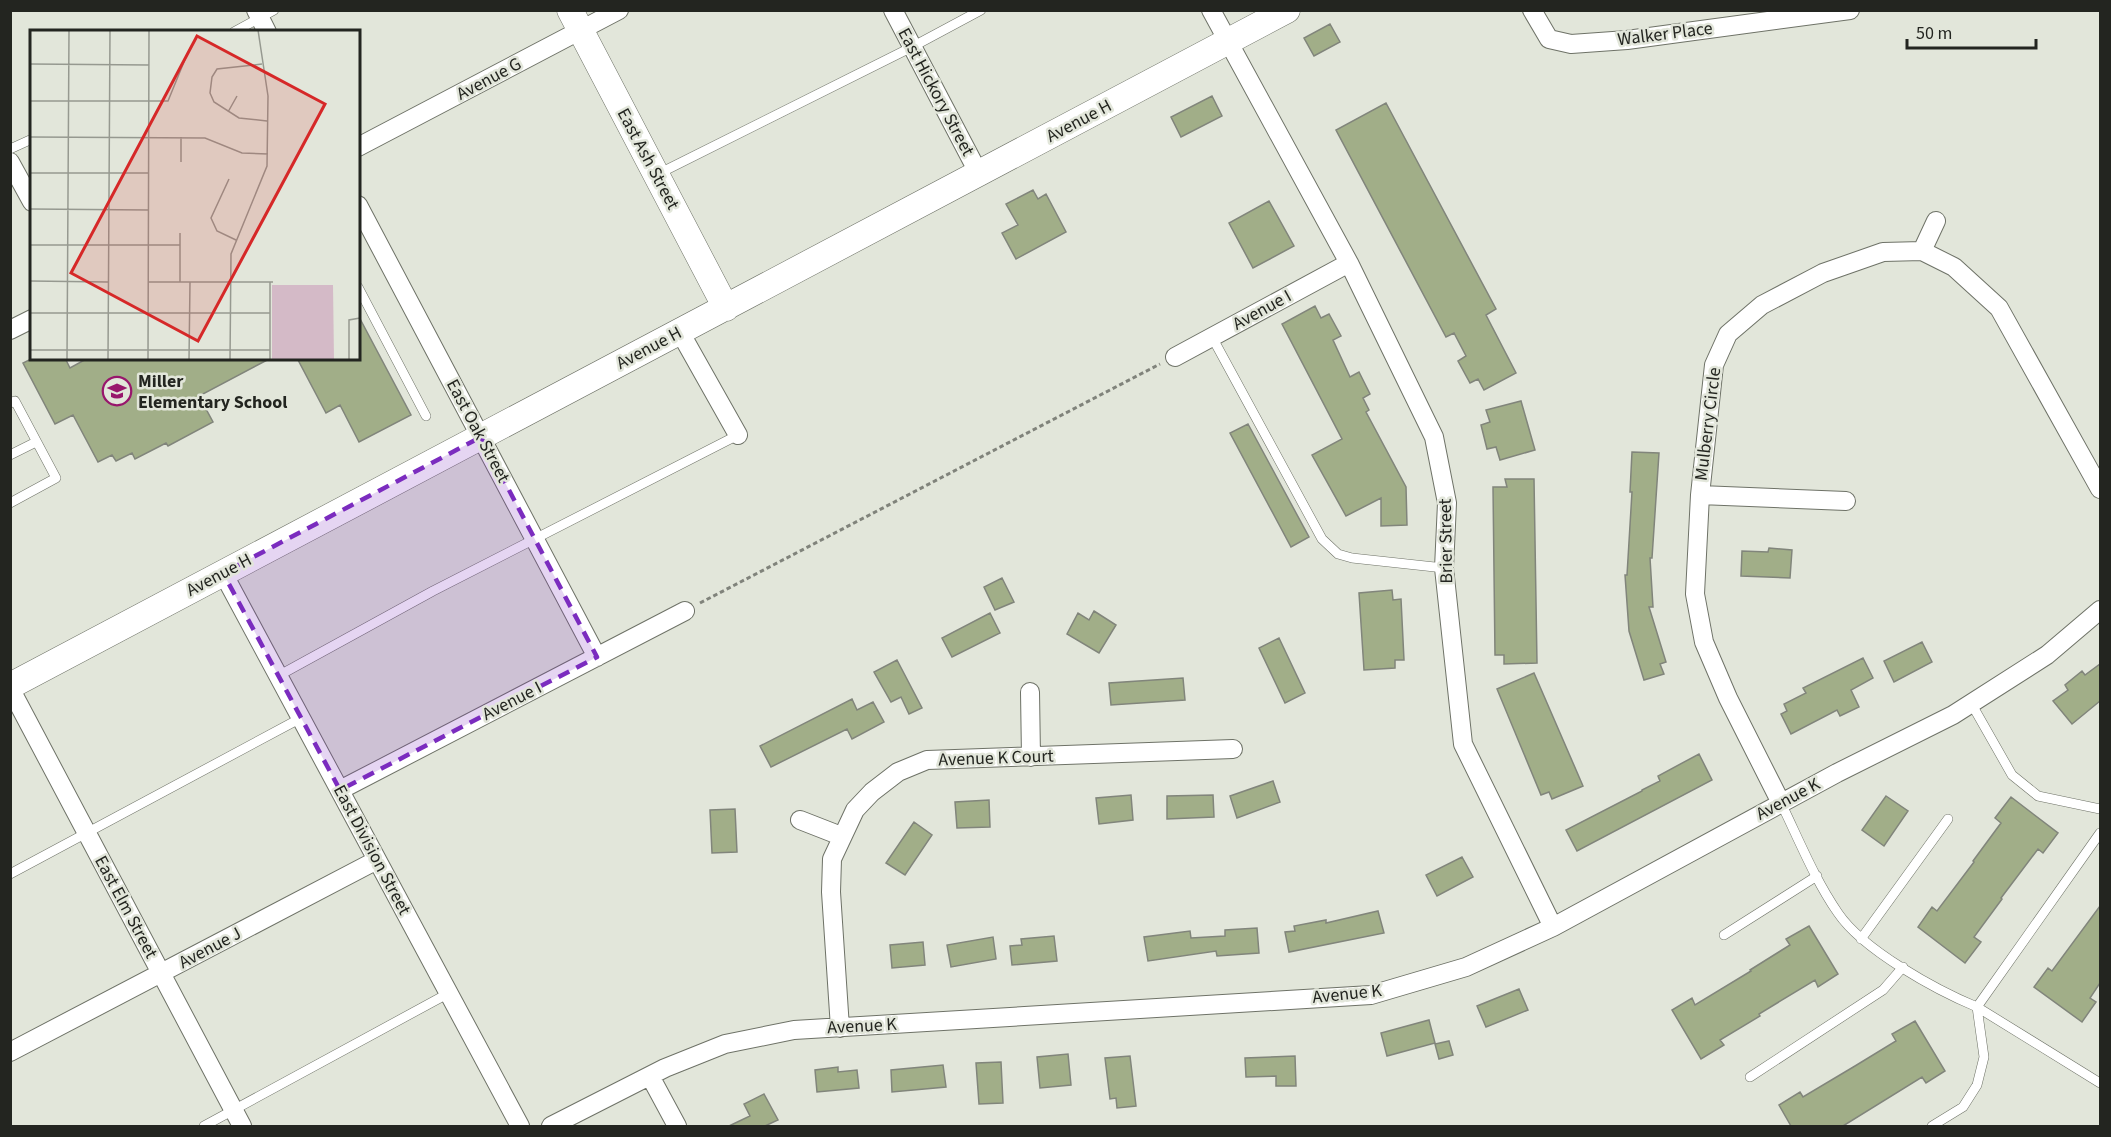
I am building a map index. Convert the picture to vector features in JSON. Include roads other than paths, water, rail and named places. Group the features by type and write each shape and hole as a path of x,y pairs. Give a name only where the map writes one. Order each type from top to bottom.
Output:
{"street":[{"name":"Avenue G","path":"360,146 575,21 619,10"},
{"name":"East Hickory Street","path":"893,10 979,174"},
{"name":"Brier Street","path":"1211,10 1349,263 1434,437 1447,503 1444,568 1462,744 1552,927"},
{"name":"Avenue H","path":"10,687 1287,10"},
{"name":"Walker Place","path":"1532,10 1549,39 1571,44 1627,40 1850,10"},
{"name":"East Ash Street","path":"575,21 726,308"},
{"path":"10,162 30,198"},
{"name":"East Oak Street","path":"360,209 597,657"},
{"path":"1922,252 1936,221"},
{"name":"Mulberry Circle","path":"1781,803 1728,698 1704,642 1695,594 1700,495 1714,365 1728,334 1762,305 1823,273 1883,252 1922,252 1954,267 1999,309 2100,489"},
{"name":"Avenue I","path":"1175,357 1349,263"},
{"path":"10,330 30,320"},
{"path":"680,332 738,435"},
{"path":"1700,495 1846,501"},
{"name":"East Division Street","path":"223,573 520,1126"},
{"name":"Avenue K","path":"551,1126 650,1076 725,1044 794,1030 1371,995 1466,967 1552,927 1781,803 1953,715 2047,655 2100,609"},
{"name":"Avenue I","path":"340,790 685,611"},
{"name":"East Elm Street","path":"10,687 237,1119"},
{"path":"1030,692 1031,757"},
{"name":"Avenue K Court","path":"840,1028 831,892 832,859 855,810 890,779 927,760 1233,749"},
{"path":"800,820 841,836"},
{"name":"Avenue J","path":"10,1052 377,860"},
{"path":"650,1076 677,1126"}],"lane":[{"path":"656,175 981,10"},
{"path":"238,30 264,18"},
{"path":"10,149 30,140"},
{"path":"360,291 426,416"},
{"path":"1212,337 1322,539 1338,554 1352,558 1444,568"},
{"path":"10,403 15,401 56,478 10,503"},
{"path":"278,676 534,538 738,435"},
{"path":"10,455 36,442"},
{"path":"1971,703 2013,775 2038,796 2100,809"},
{"path":"10,874 301,718"},
{"path":"1781,803 1838,914 1861,939 1902,967 1956,998 1977,1007 2100,1083"},
{"path":"1861,939 1948,819"},
{"path":"1932,1126 1963,1107 1977,1085 1984,1058 1977,1007 2100,833"},
{"path":"1724,935 1817,876"},
{"path":"1750,1077 1883,990 1902,967"},
{"path":"204,1126 237,1119 449,993"}],"place":[{"name":"Miller Elementary School","path":"117,391"}]}
